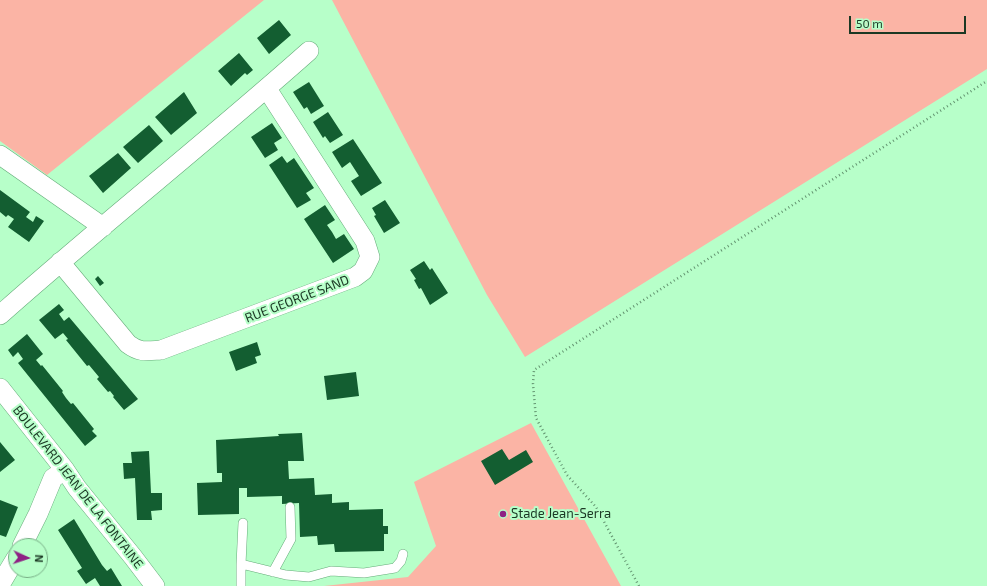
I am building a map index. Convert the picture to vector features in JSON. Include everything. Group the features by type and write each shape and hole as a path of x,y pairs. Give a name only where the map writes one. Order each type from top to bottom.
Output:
{"street":[{"path":"0,315 60,262 267,89 310,51"},
{"name":"RUE GEORGE SAND","path":"60,262 128,344 136,350 148,351 162,350 355,277 363,271 370,257 366,242 267,89"},
{"path":"0,155 103,227"},
{"name":"BOULEVARD JEAN DE LA FONTAINE","path":"0,388 155,586"},
{"path":"26,538 53,478 65,470"},
{"path":"0,585 8,572"}],"lane":[{"path":"273,572 291,539 290,507"},
{"path":"241,586 243,523"},
{"path":"241,564 286,576 308,577 331,571 364,573 395,568 401,561 403,554"}],"path":[{"path":"639,586 596,507 567,475 536,418 533,384 534,370 987,81"}],"shaded area":[{"path":"0,0 264,0 47,175 0,141"},
{"path":"332,0 987,0 987,69 525,357 487,295"},
{"name":"Stade Jean-Serra","path":"531,423 621,586 324,586 408,577 436,546 414,482"}],"building":[{"path":"279,20 291,35 269,54 257,38"},
{"path":"239,53 253,70 247,75 245,73 231,86 218,71"},
{"path":"309,82 324,106 311,114 307,107 304,109 293,92"},
{"path":"184,92 197,113 171,135 155,117"},
{"path":"328,112 343,135 330,143 325,136 323,138 313,122"},
{"path":"272,123 282,138 274,143 278,150 265,158 251,137"},
{"path":"149,125 163,141 138,163 123,147"},
{"path":"353,139 382,183 361,196 351,181 359,176 350,162 342,168 332,152"},
{"path":"118,153 131,168 103,193 89,176"},
{"path":"282,156 287,163 294,158 314,188 306,193 311,200 297,208 269,165"},
{"path":"0,190 30,212 26,217 33,222 36,216 44,221 29,242 8,227 14,219 8,215 6,217 0,212"},
{"path":"385,200 400,223 384,233 374,216 376,215 372,208"},
{"path":"325,205 335,220 327,225 336,239 344,234 354,249 333,263 304,219"},
{"path":"424,261 430,270 432,268 448,293 430,305 421,288 419,289 414,280 416,279 410,270"},
{"path":"98,276 104,283 100,286 95,279"},
{"path":"59,304 64,310 59,314 64,321 69,317 138,399 124,410 110,391 108,392 97,379 99,377 89,365 87,366 66,340 68,339 63,333 55,339 39,320"},
{"path":"27,334 43,354 36,360 41,366 42,365 63,391 62,392 71,404 73,403 94,429 92,431 97,436 85,446 18,363 23,359 18,352 13,357 8,350"},
{"path":"257,342 261,355 255,357 257,363 236,371 229,352"},
{"path":"356,372 359,396 327,400 324,376"},
{"path":"302,433 304,461 288,461 289,479 314,478 315,495 332,494 332,503 349,502 349,510 383,509 383,526 388,526 388,534 384,534 384,551 335,552 334,544 318,545 317,536 300,537 299,503 282,504 282,496 247,497 247,488 239,488 239,514 198,515 197,483 222,482 222,473 217,473 216,440"},
{"path":"0,442 15,460 0,472"},
{"path":"502,449 509,460 526,450 533,462 495,485 481,461"},
{"path":"149,451 151,493 162,493 162,510 151,511 152,520 137,520 135,478 124,479 123,463 132,463 131,452"},
{"path":"0,500 18,507 6,537 0,535"},
{"path":"74,519 102,565 107,571 111,568 122,586 100,586 95,578 86,584 77,571 82,568 58,530"}],"place":[{"name":"Stade Jean-Serra","path":"503,514"}]}
